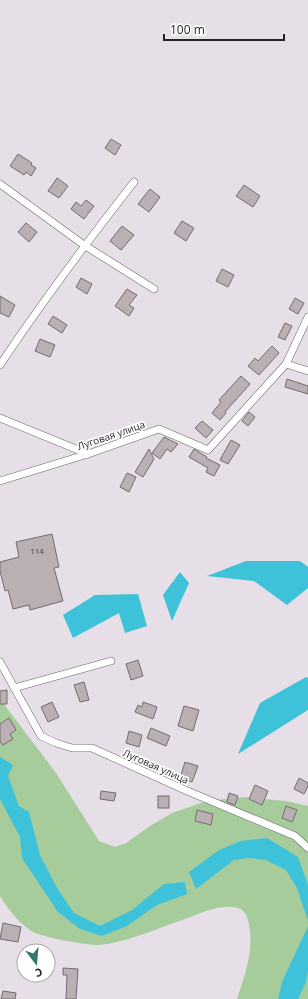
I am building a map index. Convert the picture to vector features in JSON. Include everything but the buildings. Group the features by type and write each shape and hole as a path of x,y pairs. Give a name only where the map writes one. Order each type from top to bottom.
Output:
{"street":[{"path":"0,365 21,332 84,245 134,182"},
{"path":"0,184 84,245 154,289"},
{"name":"Луговая улица","path":"0,481 88,454 160,429 208,450 286,364 308,317"},
{"path":"286,364 308,371"},
{"path":"0,418 88,454"},
{"path":"14,688 111,661"},
{"name":"Луговая улица","path":"0,662 41,736 72,748 92,748 185,790 295,836 308,848"}],"green space":[{"path":"0,699 56,773 99,841 115,847 126,843 172,813 207,801 245,797 286,801 308,806 308,999 237,999 250,953 248,920 244,912 238,908 225,907 211,909 153,931 109,944 98,945 52,938 35,933 21,923 0,896"}],"water":[{"path":"246,561 300,561 308,567 308,588 287,605 254,581 207,576"},
{"path":"180,572 189,583 172,621 163,595"},
{"path":"138,594 147,626 125,633 119,613 73,638 63,615 95,595"},
{"path":"306,677 308,678 308,710 238,754 260,703"},
{"path":"0,757 13,765 8,776 19,806 29,812 40,855 57,888 74,913 100,926 132,910 164,884 185,882 187,894 157,905 127,926 102,936 80,929 58,912 22,858 20,837 0,799"},
{"path":"267,838 298,857 308,885 308,921 297,888 286,870 266,860 249,858 234,860 196,889 189,872 219,850 241,841"},
{"path":"308,926 308,971 306,982 298,999 278,999 282,982"}]}
